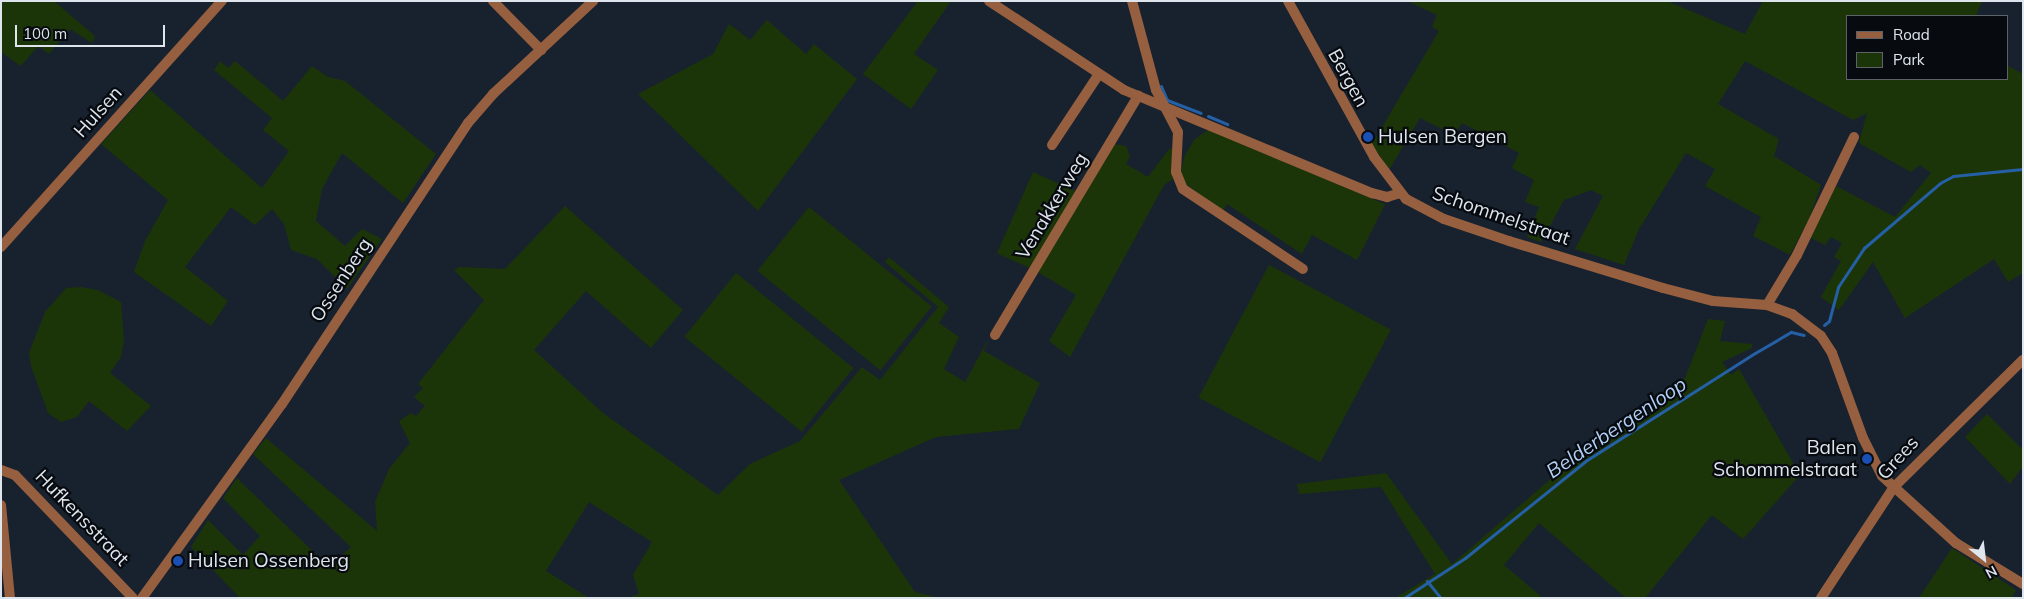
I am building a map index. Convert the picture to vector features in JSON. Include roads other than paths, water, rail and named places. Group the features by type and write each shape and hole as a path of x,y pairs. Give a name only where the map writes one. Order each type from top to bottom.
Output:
{"street":[{"name":"Hulsen","path":"1,247 222,1"},
{"path":"493,1 541,50"},
{"name":"Ossenberg","path":"142,598 282,404 446,153 482,106 594,1"},
{"path":"989,1 1099,74 1138,96 1164,108 1210,122 1372,193 1387,197 1400,193"},
{"path":"1132,1 1164,108 1178,132 1176,172 1183,189 1303,269"},
{"name":"Bergen","path":"1288,1 1333,89 1400,193"},
{"path":"1052,146 1099,74"},
{"name":"Venakkerweg","path":"995,335 1138,96"},
{"path":"1767,305 1797,255 1854,137"},
{"name":"Schommelstraat","path":"1400,193 1417,206 1444,219 1509,241 1714,301 1767,305 1792,314 1821,336 1832,353 1876,468 1894,487 1970,554 2023,584"},
{"name":"Grees","path":"1821,598 1894,487 2023,360"},
{"name":"Hufkensstraat","path":"1,470 15,474 133,598"},
{"path":"1,505 5,578 10,598"}],"waterway":[{"path":"1161,86 1167,100 1201,113"},
{"path":"1208,116 1227,124"},
{"name":"Belderbergenloop","path":"1824,325 1829,321 1838,287 1864,248 1940,183 1953,176 2023,169"},
{"name":"Belderbergenloop","path":"1404,598 1465,558 1587,460 1791,332 1804,335"},
{"path":"1427,581 1441,598"}],"place":[{"name":"Hulsen Bergen","path":"1368,137"},
{"name":"Balen Schommelstraat","path":"1867,459"},
{"name":"Hulsen Ossenberg","path":"178,561"}]}
